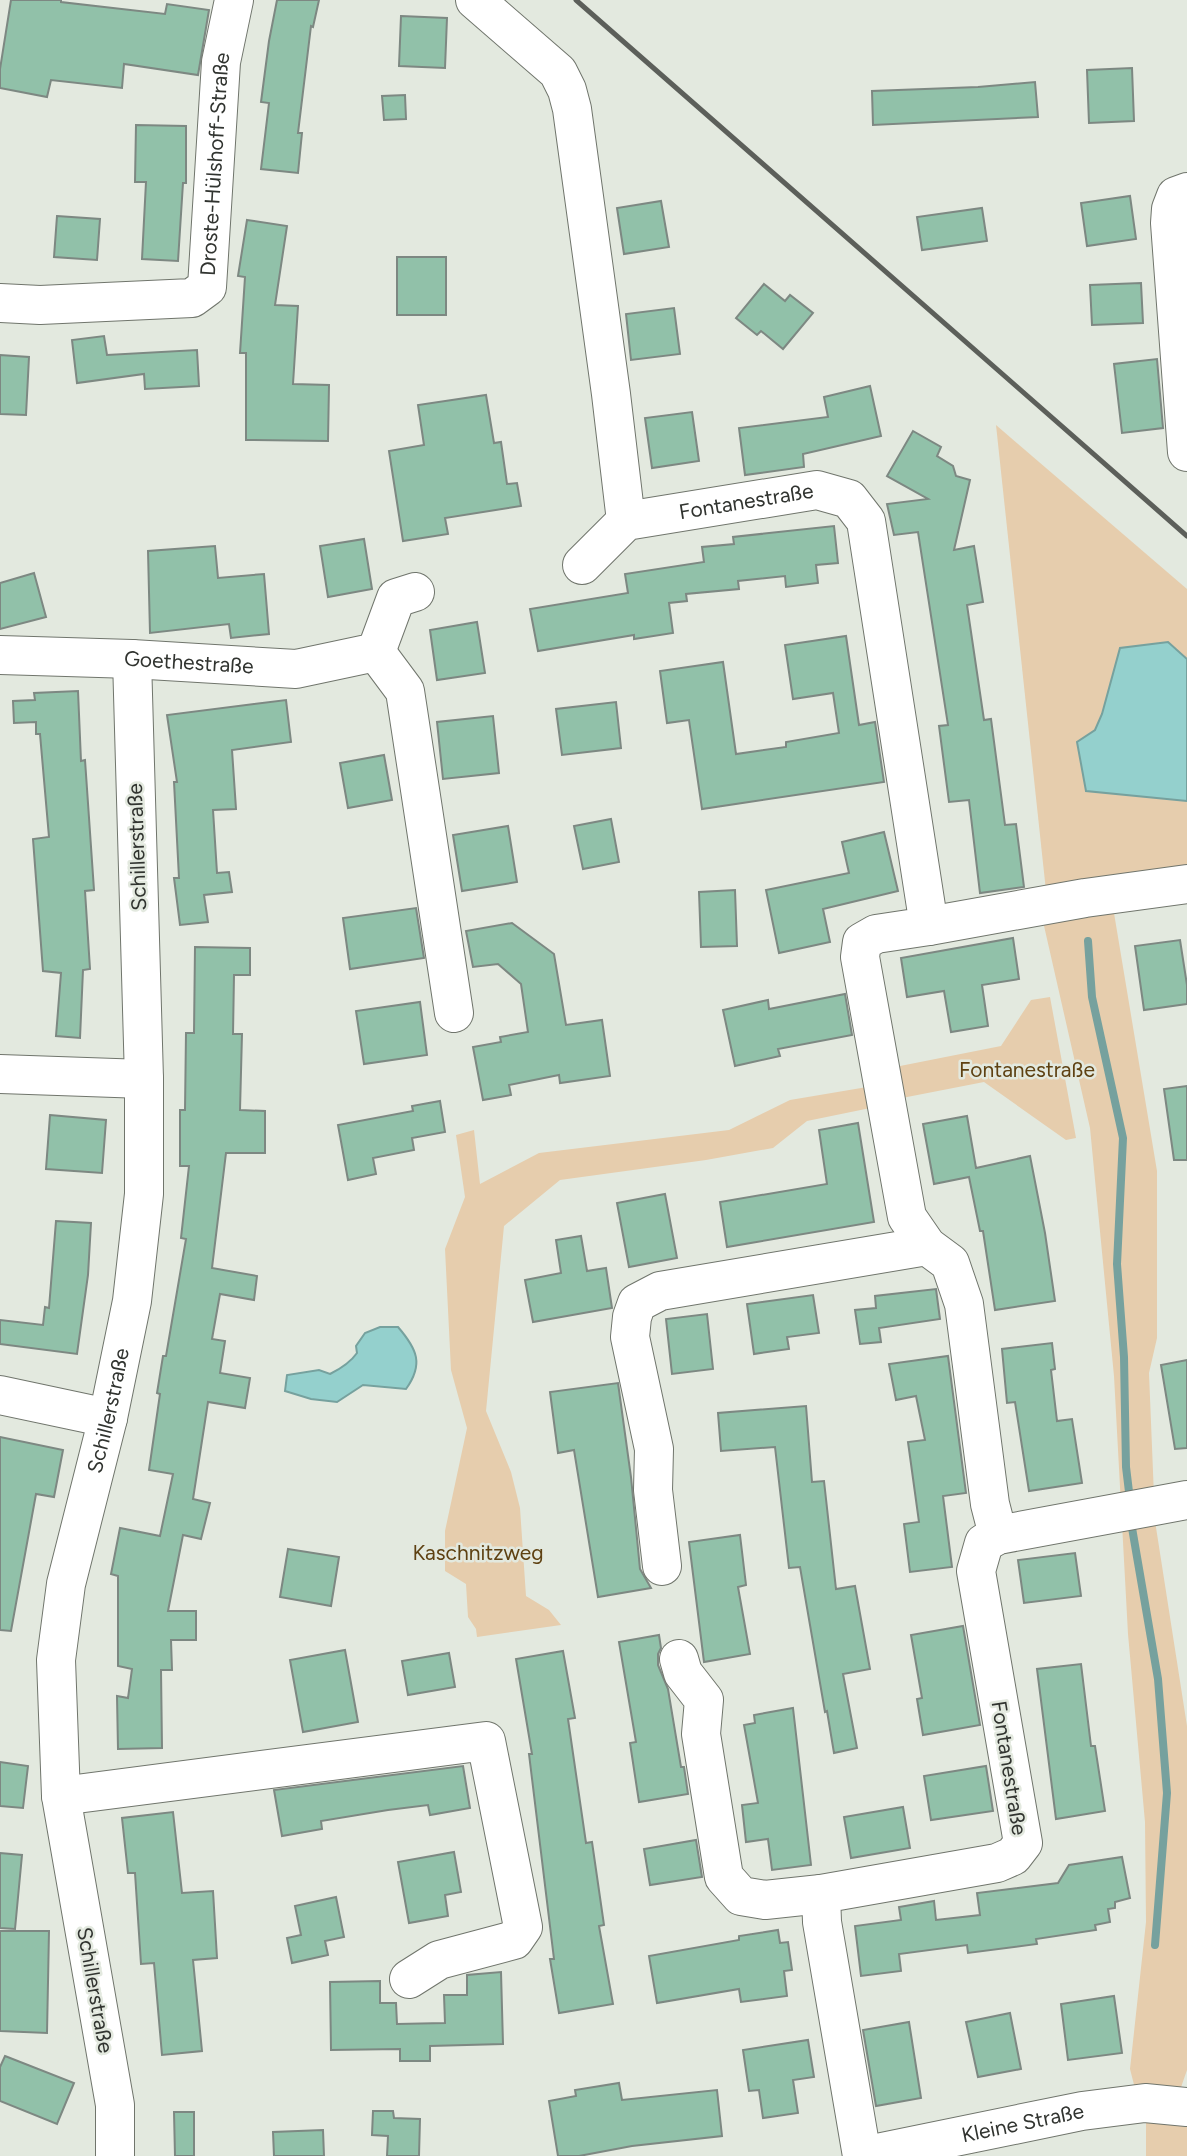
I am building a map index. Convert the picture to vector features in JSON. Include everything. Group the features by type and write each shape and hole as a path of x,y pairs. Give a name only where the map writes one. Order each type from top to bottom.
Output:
{"street":[{"name":"Droste-Hülshoff-Straße","path":"0,303 40,305 192,298 207,287 221,62 234,0"},
{"path":"475,0 558,72 567,90 572,110 626,521 582,565"},
{"path":"1187,192 1176,196 1170,223 1187,452"},
{"name":"Fontanestraße","path":"626,521 817,490 849,499 866,522 929,926"},
{"path":"415,592 396,598 376,652 405,691 454,1013"},
{"name":"Goethestraße","path":"0,655 132,659 296,669 376,652"},
{"name":"Schillerstraße","path":"115,2156 115,2105 61,1796 56,1660 66,1584 108,1418 132,1301 144,1194 144,1079 132,659"},
{"path":"1187,884 1085,898 876,934 862,942 860,957 907,1217 927,1246 950,1263 964,1304 990,1504 998,1535 1187,1500"},
{"path":"0,1074 144,1079"},
{"path":"662,1566 653,1490 654,1449 630,1337 637,1303 660,1291 927,1246"},
{"path":"0,1395 108,1418"},
{"name":"Fontanestraße","path":"679,1659 683,1673 704,1700 701,1734 723,1877 741,1896 765,1900 821,1894 997,1863 1013,1856 1023,1843 975,1571 984,1543 998,1535"},
{"path":"61,1796 486,1741 523,1927 514,1940 439,1960 409,1979"},
{"path":"821,1894 822,1922 862,2156"},
{"name":"Kleine Straße","path":"862,2156 998,2142 1082,2111 1145,2103 1187,2107"}],"green space":[{"path":"996,425 1187,589 1187,870 1046,891"},
{"path":"1113,907 1157,1171 1157,1338 1149,1373 1155,1521 1187,1726 1187,2070 1179,2093 1187,2094 1187,2156 1146,2156 1146,2120 1141,2112 1130,2069 1146,1922 1145,1822 1128,1634 1114,1376 1090,1128 1042,917"},
{"name":"Fontanestraße","path":"1050,997 1076,1138 1066,1140 984,1082 902,1098 895,1067 1001,1046 1031,1000"},
{"name":"Kaschnitzweg","path":"879,1085 885,1105 807,1121 773,1148 560,1180 504,1226 486,1411 511,1472 520,1508 526,1596 549,1610 561,1625 477,1637 476,1629 468,1617 466,1584 445,1571 445,1531 467,1428 451,1370 445,1249 465,1197 456,1135 474,1130 480,1184 539,1153 729,1130 790,1100"}],"water":[{"path":"1168,642 1187,659 1187,801 1086,791 1077,742 1095,730 1120,648"},
{"path":"380,1327 398,1327 414,1350 415,1372 406,1389 363,1385 337,1402 311,1399 285,1391 287,1375 319,1370 330,1374 334,1372 354,1357 357,1353 356,1346 365,1333"}],"building":[{"path":"11,0 61,0 165,14 167,4 209,10 198,75 124,64 122,88 51,80 47,97 0,88 0,69"},
{"path":"277,0 319,0 313,27 311,26 298,133 302,133 298,173 261,169 269,103 261,102"},
{"path":"401,16 447,18 445,68 399,66"},
{"path":"1132,68 1134,121 1089,123 1087,70"},
{"path":"1035,82 1038,117 873,125 872,91"},
{"path":"405,95 406,119 384,120 382,96"},
{"path":"136,125 186,126 186,183 183,183 178,261 142,259 146,182 135,182"},
{"path":"1130,196 1136,239 1087,246 1081,203"},
{"path":"661,201 669,247 624,254 617,208"},
{"path":"982,208 987,241 922,250 917,217"},
{"path":"57,216 100,219 97,260 54,257"},
{"path":"247,220 287,226 275,305 298,306 293,384 329,385 328,441 246,440 246,353 240,353 245,277 238,276"},
{"path":"397,257 446,257 446,315 397,315"},
{"path":"1141,283 1143,323 1092,325 1090,285"},
{"path":"764,284 785,301 790,295 813,313 783,349 761,331 757,335 736,318"},
{"path":"674,308 680,354 631,360 626,314"},
{"path":"104,336 107,355 197,350 199,386 145,389 144,374 77,383 72,340"},
{"path":"0,355 29,357 26,415 0,414"},
{"path":"1157,359 1163,428 1122,433 1114,364"},
{"path":"870,386 881,436 803,454 804,467 745,475 739,428 828,417 824,397"},
{"path":"486,395 494,443 501,442 507,484 517,483 521,506 445,518 448,534 403,541 389,451 424,445 418,405"},
{"path":"692,412 699,461 652,468 645,418"},
{"path":"913,431 941,447 937,456 953,466 956,476 970,480 954,550 974,546 983,602 967,605 984,720 991,719 1005,825 1016,824 1024,887 980,893 969,800 949,802 939,726 948,725 918,532 894,535 887,504 928,499 887,476"},
{"path":"834,526 838,563 816,565 818,583 786,587 785,576 738,581 739,589 686,594 687,601 669,603 673,633 634,639 634,635 538,651 530,609 628,593 625,574 704,562 702,547 734,544 733,537"},
{"path":"364,539 372,589 328,597 320,546"},
{"path":"215,546 218,578 264,574 269,634 231,638 229,624 150,633 148,551"},
{"path":"34,573 46,617 0,629 0,583"},
{"path":"477,622 485,673 437,680 430,630"},
{"path":"846,636 859,725 875,722 884,782 702,809 689,720 667,723 660,671 723,662 736,754 786,747 786,742 839,733 833,693 793,699 785,645"},
{"path":"78,691 81,761 85,760 94,890 85,891 90,969 83,970 80,1038 56,1036 61,973 43,971 33,839 49,837 40,734 36,734 36,722 14,723 13,701 35,700 34,693"},
{"path":"286,700 291,742 232,750 236,809 213,810 217,873 229,872 232,892 204,895 208,922 180,925 174,878 179,878 174,782 177,782 167,715"},
{"path":"616,702 621,748 562,755 556,709"},
{"path":"493,716 499,773 443,779 437,722"},
{"path":"384,755 392,800 348,808 340,763"},
{"path":"611,819 619,862 583,869 574,826"},
{"path":"508,826 517,882 462,891 453,835"},
{"path":"884,832 898,891 823,909 830,942 779,953 766,890 849,873 842,842"},
{"path":"735,890 737,946 701,947 699,892"},
{"path":"416,908 424,958 350,969 343,918"},
{"path":"512,923 554,954 566,1025 602,1020 610,1076 560,1083 559,1075 509,1085 511,1095 483,1100 473,1047 501,1042 500,1037 528,1032 521,984 498,964 473,967 466,931"},
{"path":"1013,938 1019,979 982,985 988,1026 951,1032 944,991 907,997 901,958"},
{"path":"1180,940 1187,1004 1144,1010 1135,946"},
{"path":"195,947 250,948 250,975 234,975 233,1034 242,1034 240,1110 265,1111 265,1153 226,1153 212,1268 257,1276 254,1300 220,1294 212,1339 225,1341 220,1373 250,1378 245,1408 208,1402 193,1499 210,1503 201,1539 183,1535 168,1611 196,1611 196,1640 171,1640 172,1670 161,1670 162,1748 118,1749 117,1696 128,1698 132,1669 118,1666 118,1576 111,1574 120,1528 160,1536 173,1474 149,1470 160,1394 157,1393 186,1239 181,1238 189,1166 180,1166 180,1110 185,1110 186,1033 194,1033"},
{"path":"845,994 852,1035 778,1049 780,1056 735,1066 723,1010 768,1000 769,1009"},
{"path":"420,1002 427,1055 364,1064 356,1011"},
{"path":"1187,1086 1187,1160 1174,1160 1164,1089"},
{"path":"440,1101 445,1132 412,1138 414,1150 373,1158 376,1174 348,1180 338,1125 413,1111 412,1106"},
{"path":"50,1115 106,1120 102,1173 46,1169"},
{"path":"967,1116 976,1168 1030,1156 1055,1301 995,1310 983,1231 980,1231 969,1177 934,1184 923,1124"},
{"path":"858,1123 874,1222 727,1247 720,1202 827,1184 819,1130"},
{"path":"665,1194 677,1258 629,1267 617,1203"},
{"path":"56,1221 91,1223 88,1275 77,1354 0,1344 0,1320 43,1325 45,1307 49,1308"},
{"path":"581,1236 587,1271 606,1268 612,1308 533,1322 525,1280 561,1273 556,1240"},
{"path":"936,1289 940,1319 879,1328 881,1342 860,1344 855,1310 876,1308 875,1296"},
{"path":"813,1295 819,1333 787,1337 789,1349 754,1354 747,1304"},
{"path":"707,1314 713,1369 672,1374 666,1319"},
{"path":"1052,1343 1055,1369 1051,1370 1057,1421 1072,1419 1082,1483 1029,1491 1015,1402 1007,1403 1002,1349"},
{"path":"948,1356 966,1493 943,1496 952,1567 910,1572 904,1524 919,1522 908,1442 925,1440 916,1396 896,1400 889,1364"},
{"path":"1187,1360 1187,1448 1175,1449 1161,1365"},
{"path":"618,1383 640,1569 651,1588 598,1597 574,1450 558,1453 550,1392"},
{"path":"806,1406 812,1482 824,1481 836,1589 855,1586 870,1669 843,1674 857,1748 834,1753 800,1567 789,1568 775,1447 721,1451 718,1413"},
{"path":"0,1437 63,1450 54,1497 36,1494 11,1631 0,1630"},
{"path":"740,1535 746,1585 738,1587 750,1654 704,1662 689,1542"},
{"path":"288,1549 339,1557 331,1606 280,1597"},
{"path":"1075,1553 1081,1596 1024,1603 1018,1560"},
{"path":"963,1626 980,1725 923,1735 917,1699 922,1698 911,1635"},
{"path":"659,1635 661,1648 658,1665 668,1689 688,1794 639,1802 630,1743 636,1742 619,1642"},
{"path":"345,1650 358,1722 303,1732 290,1660"},
{"path":"563,1651 575,1718 568,1719 586,1843 592,1842 604,1925 599,1926 613,2004 559,2013 550,1959 554,1959 529,1754 532,1754 516,1659"},
{"path":"449,1653 455,1687 408,1695 402,1661"},
{"path":"1081,1664 1091,1746 1095,1746 1105,1811 1056,1819 1037,1669"},
{"path":"793,1708 811,1865 772,1870 768,1839 746,1842 742,1805 758,1803 744,1725 755,1723 754,1715"},
{"path":"0,1762 28,1766 23,1808 0,1806"},
{"path":"463,1766 470,1808 430,1815 428,1805 388,1810 321,1821 322,1829 282,1836 274,1790"},
{"path":"986,1766 993,1811 931,1820 924,1776"},
{"path":"903,1807 910,1848 851,1858 844,1817"},
{"path":"173,1812 182,1893 213,1891 217,1958 193,1960 202,2051 162,2055 154,1963 141,1964 135,1873 128,1873 122,1818"},
{"path":"696,1840 702,1877 650,1885 644,1849"},
{"path":"454,1852 461,1892 445,1895 448,1916 409,1923 398,1862"},
{"path":"0,1853 22,1855 15,1929 0,1928"},
{"path":"1122,1857 1130,1898 1115,1902 1115,1908 1108,1909 1110,1922 1095,1925 1096,1930 1036,1939 1037,1944 968,1953 967,1945 899,1954 901,1971 861,1976 855,1926 901,1920 899,1907 934,1901 936,1920 980,1915 977,1893 1058,1883 1069,1865"},
{"path":"336,1897 344,1937 325,1941 328,1955 292,1963 287,1938 301,1935 295,1906"},
{"path":"778,1930 780,1943 788,1942 792,1970 784,1971 787,1996 741,2002 739,1989 657,2003 649,1956"},
{"path":"0,1931 49,1931 47,2033 0,2031"},
{"path":"501,1972 503,2044 430,2046 430,2061 400,2061 400,2049 331,2050 330,1982 380,1981 380,2003 396,2003 397,2024 445,2023 444,1995 467,1995 467,1975"},
{"path":"1114,1996 1122,2053 1068,2060 1061,2004"},
{"path":"1010,2013 1021,2069 978,2077 966,2022"},
{"path":"909,2022 921,2098 876,2106 863,2030"},
{"path":"808,2040 814,2077 793,2080 798,2113 763,2118 759,2090 749,2091 743,2050"},
{"path":"5,2056 74,2083 57,2124 0,2101 0,2067"},
{"path":"619,2083 622,2100 717,2090 722,2136 632,2146 579,2156 558,2156 549,2101 576,2096 575,2090"},
{"path":"373,2111 393,2111 394,2118 420,2119 419,2156 387,2156 388,2136 372,2135"},
{"path":"174,2112 194,2112 194,2156 175,2156"},
{"path":"323,2130 324,2156 274,2156 273,2132"}],"waterway":[{"path":"1088,941 1092,997 1123,1138 1117,1264 1124,1357 1126,1467 1130,1500"},
{"path":"1131,1522 1158,1679 1167,1793 1155,1945"}],"railway":[{"path":"576,0 1187,536"}]}
